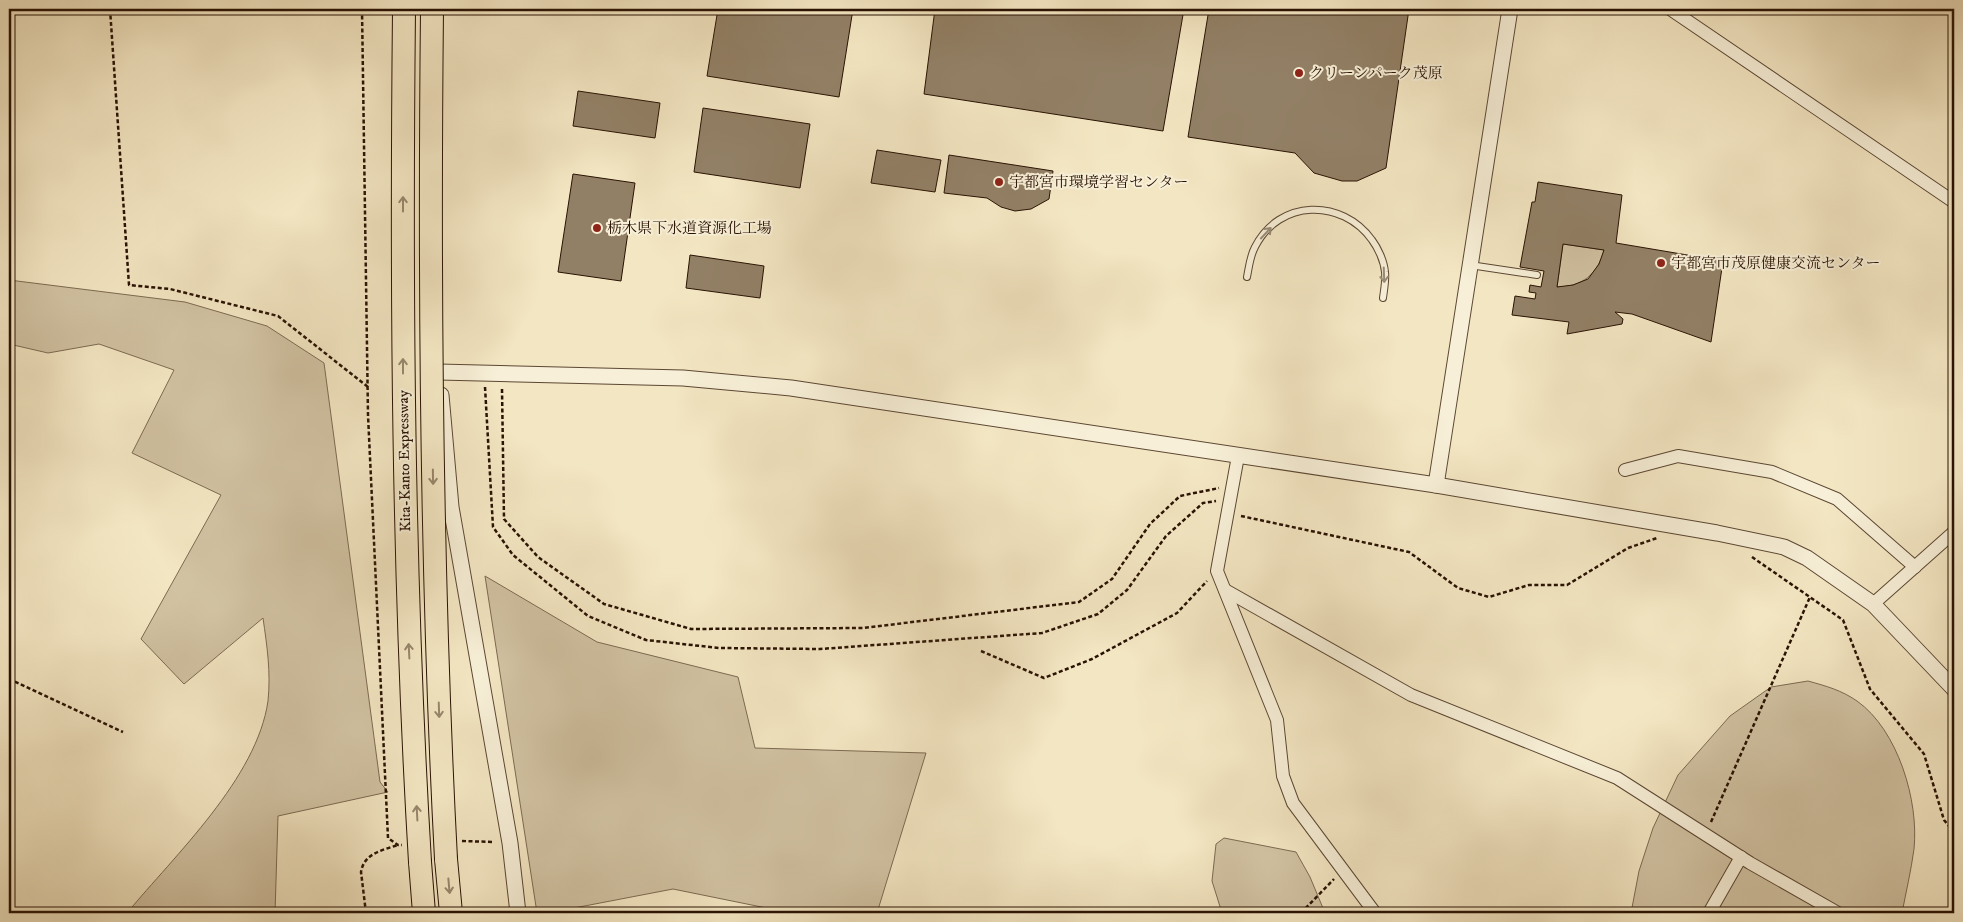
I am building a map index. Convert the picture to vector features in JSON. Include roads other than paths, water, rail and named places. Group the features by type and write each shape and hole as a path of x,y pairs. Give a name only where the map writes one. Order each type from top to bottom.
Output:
{"highway":[{"name":"Kita-Kanto Expressway","path":"404,9 403,409 407,602 414,853 424,913"},
{"name":"Kita-Kanto Expressway","path":"432,9 431,418 435,600 451,850 451,913"}],"street":[{"path":"440,9 439,372 452,507 510,843 518,913"},
{"path":"1436,485 1510,9"},
{"path":"1670,9 1954,202"},
{"path":"439,372 683,378 791,388 1436,485 1717,533 1784,548 1807,558 1873,604 1954,688"},
{"path":"1238,456 1217,571 1277,720 1284,776 1293,803 1376,913"},
{"path":"1625,470 1678,456 1772,472 1837,499 1915,567"},
{"path":"1873,604 1954,532"},
{"path":"1225,590 1411,695 1617,778 1742,857 1838,913"},
{"path":"1709,913 1742,857"}],"lane":[{"path":"1247,277 1254,248 1273,225 1298,212 1313,209 1329,210 1345,215 1357,223 1376,246 1386,271 1383,298"},
{"path":"1470,265 1537,274"}],"place":[{"name":"クリーンパーク茂原","path":"1299,73"},
{"name":"宇都宮市環境学習センター","path":"999,182"},
{"name":"栃木県下水道資源化工場","path":"597,228"},
{"name":"宇都宮市茂原健康交流センター","path":"1661,263"}]}
